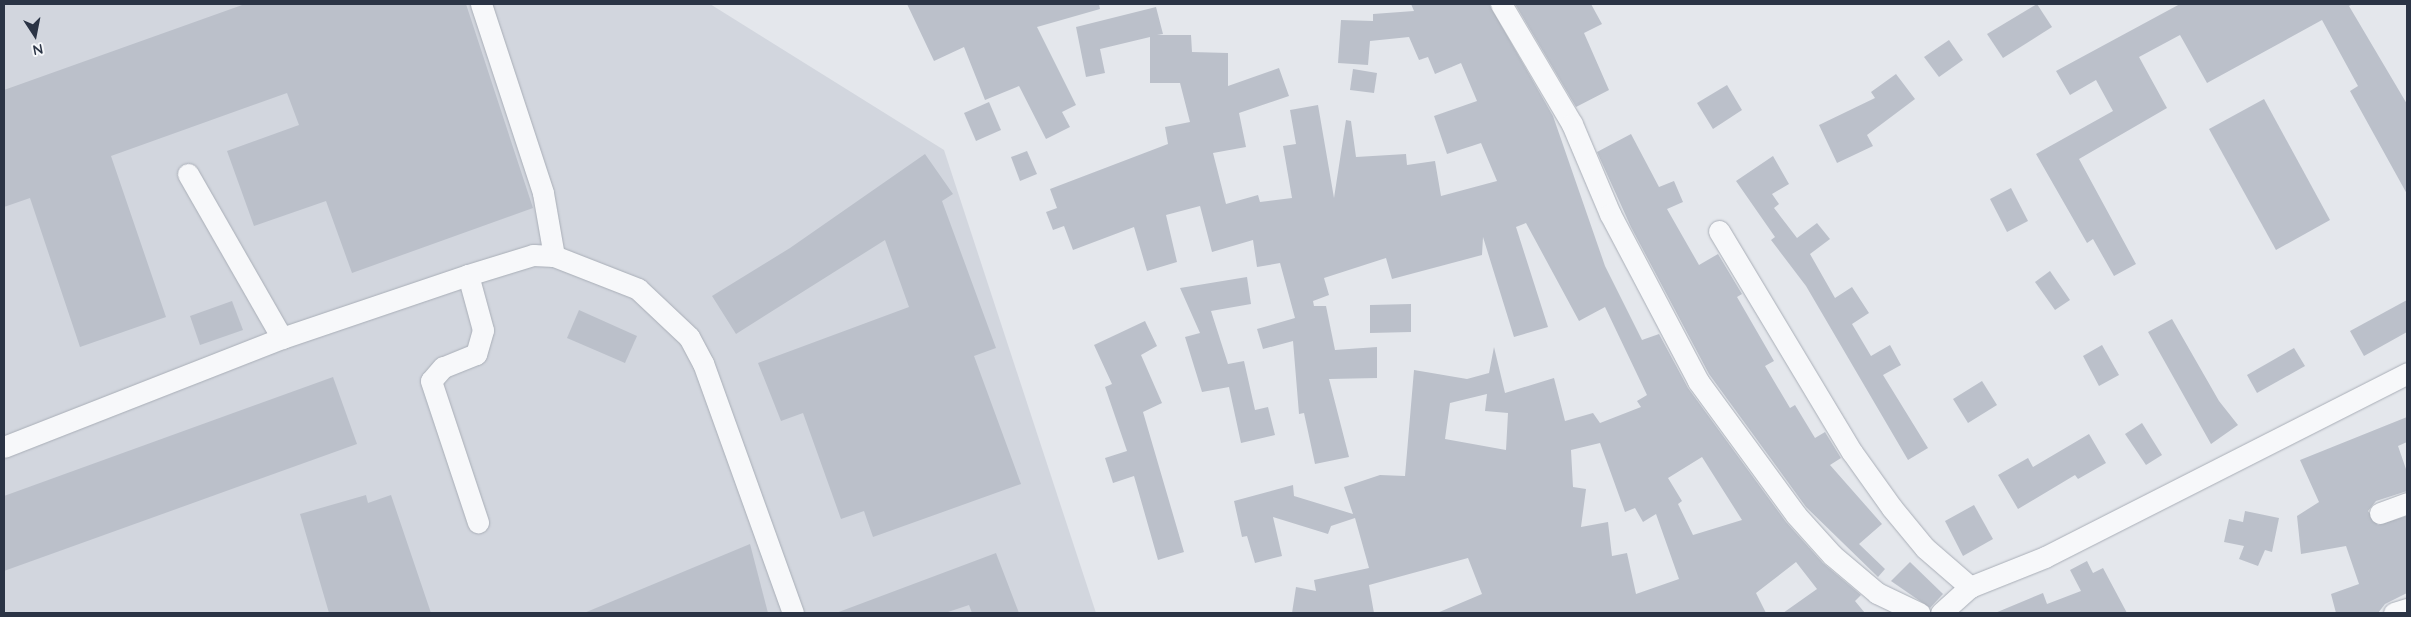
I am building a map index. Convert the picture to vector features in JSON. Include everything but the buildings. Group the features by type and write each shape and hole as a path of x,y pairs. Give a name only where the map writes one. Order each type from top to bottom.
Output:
{"street":[{"path":"482,4 543,193 554,256"},
{"path":"1500,4 1572,124 1617,230 1698,381 1796,515 1832,555 1877,593 1918,613"},
{"path":"188,174 282,338"},
{"path":"1719,231 1852,452 1892,508 1925,548 1970,587"},
{"path":"4,447 282,338 533,255 554,256 638,289 689,337 703,363 793,613"},
{"path":"468,275 483,330 476,354 443,367 430,381 478,522"},
{"path":"1941,613 1970,587 2045,557 2407,373"},
{"path":"2380,513 2407,503"},
{"path":"2394,613 2407,609"}],"shaded area":[{"path":"4,4 710,4 944,150 1096,613 4,613"}]}
